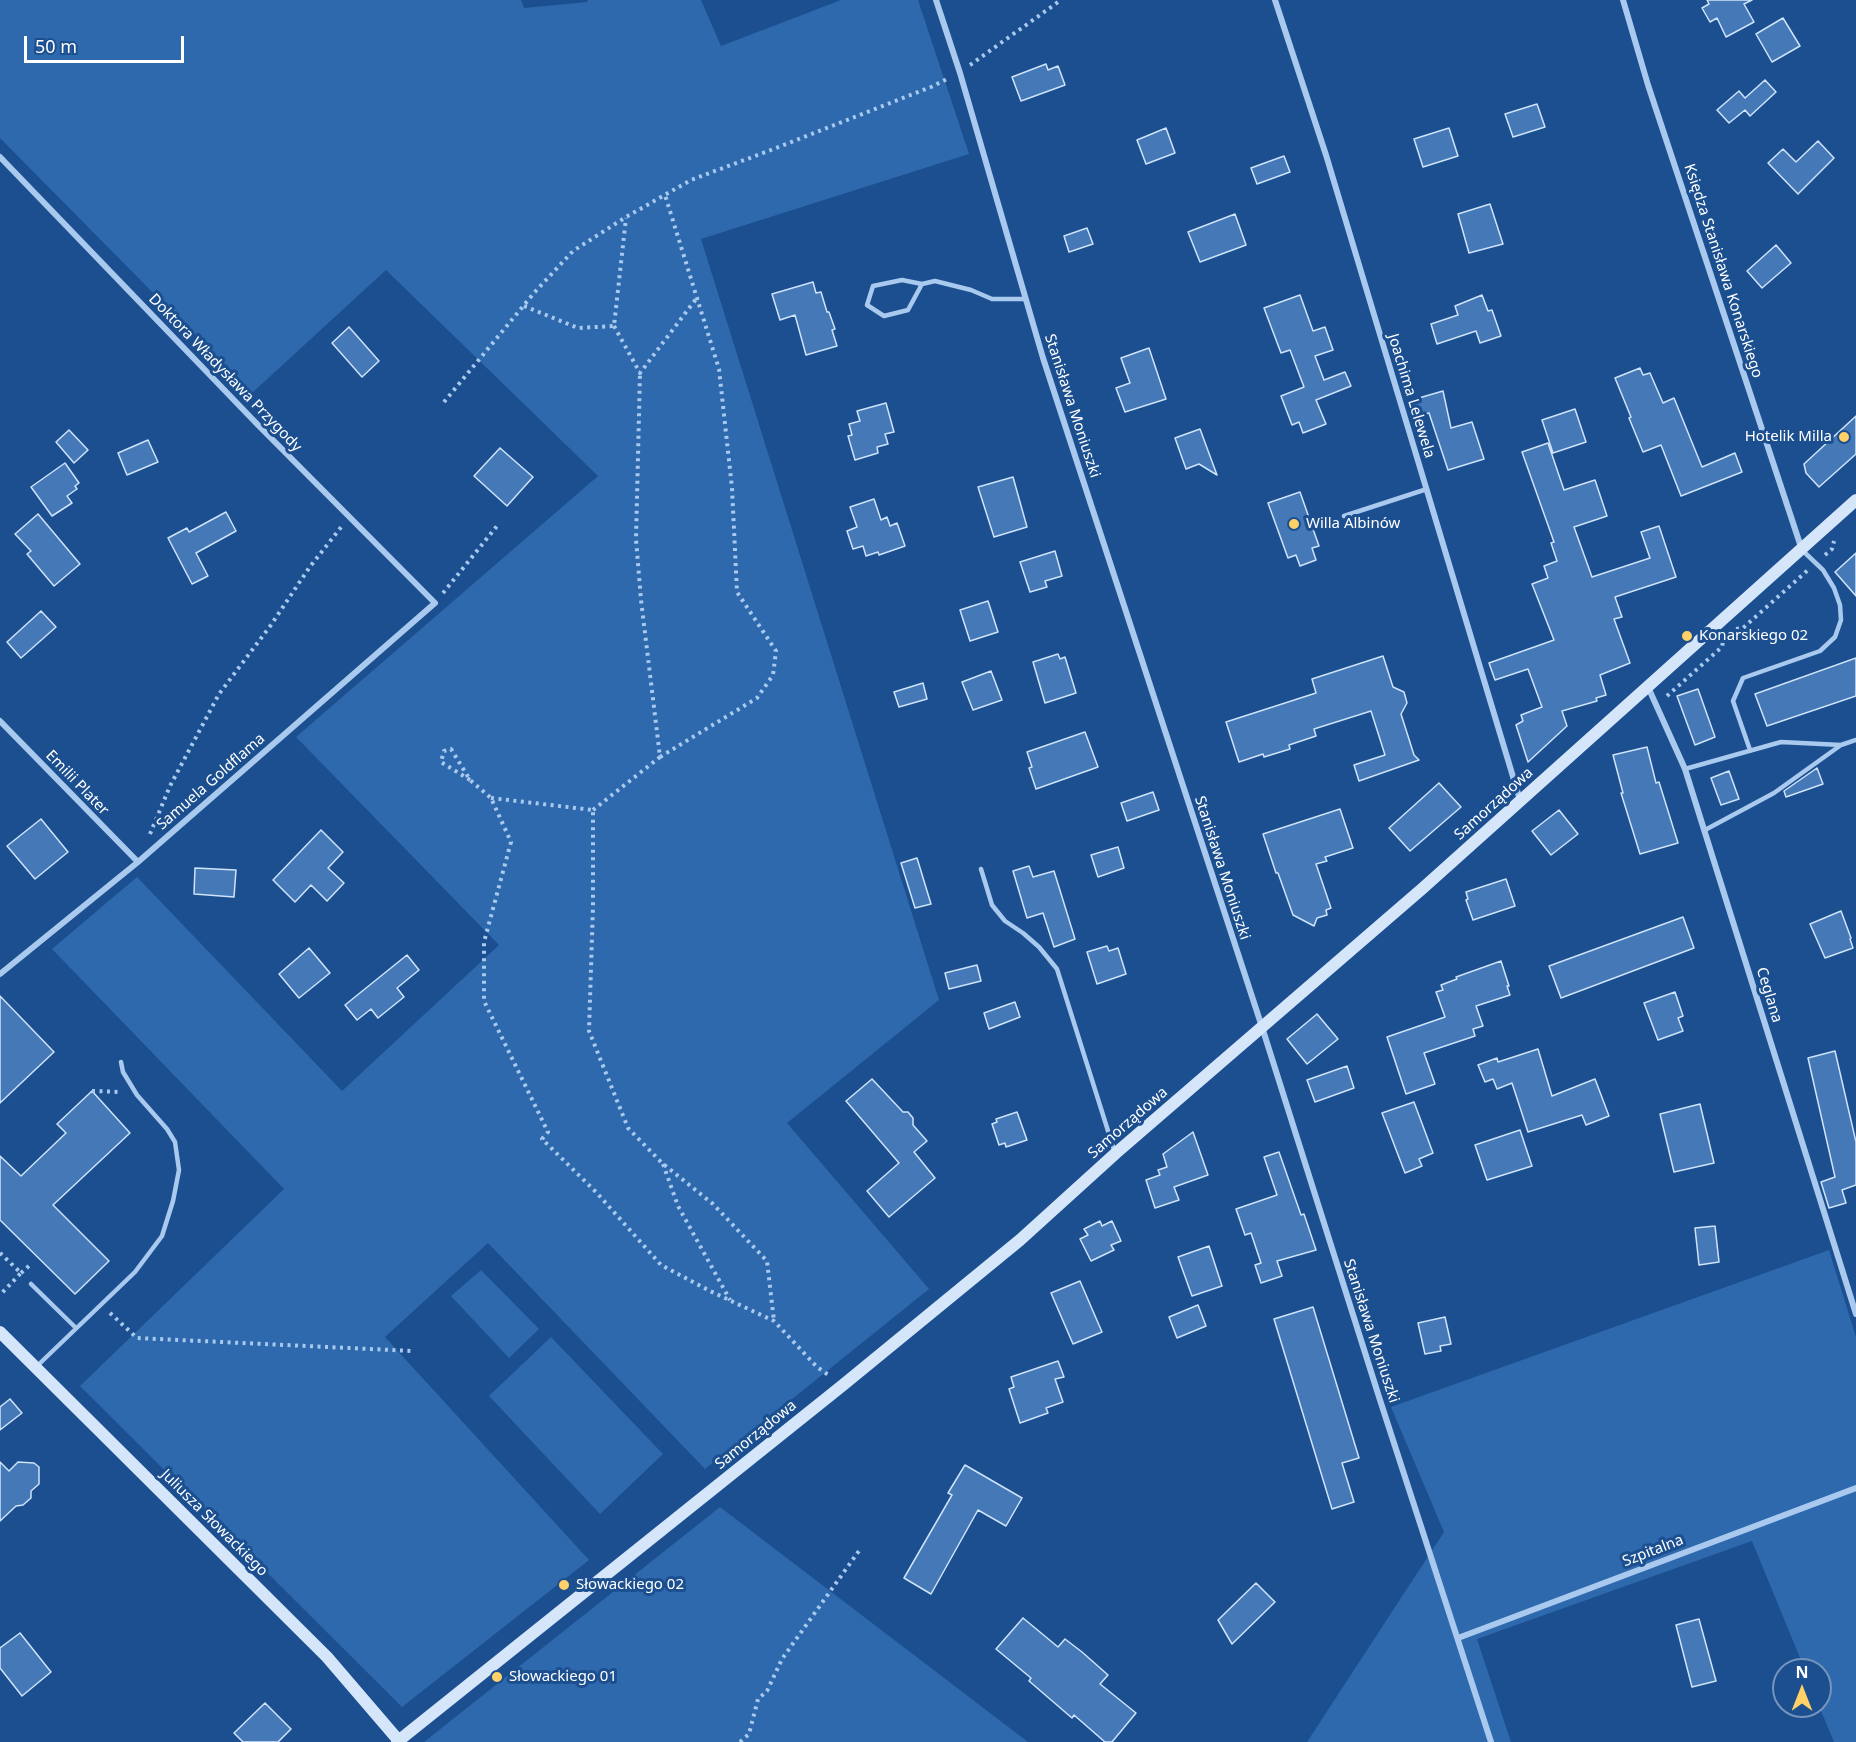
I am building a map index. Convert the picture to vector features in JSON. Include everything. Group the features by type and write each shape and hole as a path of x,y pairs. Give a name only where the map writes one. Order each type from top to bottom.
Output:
{"street":[{"name":"Stanisława Moniuszki","path":"936,0 960,73 1025,299 1262,1027 1491,1742"},
{"name":"Joachima Lelewela","path":"1275,0 1330,166 1520,800"},
{"name":"Księdza Stanisława Konarskiego","path":"1623,0 1648,85 1802,549"},
{"name":"Doktora Władysława Przygody","path":"0,157 242,409 435,603"},
{"name":"Samorządowa","path":"399,1742 1020,1240 1116,1153 1423,888 1856,500"},
{"name":"Samuela Goldflama","path":"0,974 138,862 435,603"},
{"name":"Ceglana","path":"1648,687 1685,769 1856,1314"},
{"name":"Emilii Plater","path":"0,721 138,862"},
{"name":"Juliusza Słowackiego","path":"0,1332 327,1657 399,1742"},
{"name":"Szpitalna","path":"1458,1638 1856,1488"}],"lane":[{"path":"922,284 908,310 884,316 867,305 873,286 902,280 922,284 935,281 971,290 992,299 1025,299"},
{"path":"1344,516 1427,489"},
{"path":"1750,750 1733,701 1743,678 1820,651 1835,638 1841,620 1840,605 1834,588 1823,570 1802,549"},
{"path":"1705,830 1774,793 1841,745 1856,740"},
{"path":"1685,769 1780,742 1841,745"},
{"path":"981,870 992,905 1005,921 1039,947 1057,969 1116,1153"},
{"path":"36,1367 135,1272 162,1236 173,1201 179,1170 175,1142 167,1129 135,1092 123,1072 121,1062"},
{"path":"31,1284 76,1328"}],"path":[{"path":"444,402 523,306 573,251 691,180 931,87 960,73 1061,0"},
{"path":"491,798 593,810 660,757 757,698 773,675 776,651 737,591 732,488 718,369 665,195"},
{"path":"626,218 614,326 640,373 636,539 640,600 660,757"},
{"path":"640,373 697,298"},
{"path":"523,306 578,328 614,326"},
{"path":"138,862 170,786 219,694 271,625 309,568 349,518"},
{"path":"435,603 497,526"},
{"path":"471,780 451,749 444,751 441,762 471,780 491,798 511,842 484,942 484,1001 548,1132 542,1139 596,1192 661,1264 774,1322 817,1367 843,1385"},
{"path":"593,810 589,1031 628,1128 662,1163 714,1204 767,1261 774,1322"},
{"path":"92,1091 135,1092"},
{"path":"662,1163 678,1206 730,1300"},
{"path":"0,1253 21,1274"},
{"path":"0,1295 29,1266"},
{"path":"100,1305 137,1338 412,1351"},
{"path":"740,1742 749,1734 758,1700 767,1691 782,1659 861,1548"}],"shaded area":[{"path":"0,0 521,0 524,8 587,2 588,0 701,0 721,46 841,0 918,0 969,154 701,239 939,1000 787,1123 929,1289 705,1469 488,1243 385,1337 589,1560 402,1707 80,1386 284,1189 52,949 137,877 342,1091 499,945 296,737 598,476 386,270 252,393 0,138"},
{"path":"1829,1250 1856,1337 1856,1742 1834,1742 1824,1718 1832,1718 1832,1658 1800,1658 1752,1541 1477,1639 1511,1742 1307,1742 1444,1532 1391,1407"},
{"path":"481,1270 539,1329 509,1358 451,1296"},
{"path":"551,1337 663,1454 600,1514 489,1396"},
{"path":"720,1507 1028,1742 424,1742"}],"building":[{"path":"1707,0 1752,0 1744,4 1754,22 1726,37 1717,18 1710,22 1702,8 1709,4"},
{"path":"1783,18 1800,46 1772,62 1756,34"},
{"path":"1046,64 1048,70 1058,66 1065,85 1021,101 1012,77"},
{"path":"1765,80 1776,92 1750,116 1745,110 1729,123 1717,110 1739,91 1745,98"},
{"path":"1537,104 1545,127 1513,137 1505,114"},
{"path":"1166,128 1175,153 1146,164 1137,140"},
{"path":"1449,128 1458,156 1423,167 1414,139"},
{"path":"1818,141 1834,158 1798,194 1768,163 1783,149 1796,162"},
{"path":"1284,156 1290,172 1257,184 1251,168"},
{"path":"1490,204 1503,244 1469,253 1458,214"},
{"path":"1235,214 1246,245 1200,262 1188,232"},
{"path":"1087,228 1093,244 1069,252 1064,236"},
{"path":"1776,245 1791,263 1762,288 1747,271"},
{"path":"813,282 816,293 821,292 827,312 829,312 835,329 832,330 837,346 806,355 795,315 780,320 772,294"},
{"path":"1300,295 1313,331 1325,327 1333,350 1315,356 1324,380 1345,372 1351,386 1316,400 1326,424 1303,433 1299,422 1292,425 1281,396 1304,387 1290,350 1281,353 1264,308"},
{"path":"1482,295 1488,311 1492,310 1501,336 1480,343 1476,331 1437,344 1431,324 1458,315 1455,306"},
{"path":"349,327 379,361 362,377 332,343"},
{"path":"1149,348 1166,399 1125,412 1116,388 1130,383 1121,358"},
{"path":"1640,368 1643,375 1650,373 1663,403 1674,398 1702,467 1735,453 1742,472 1681,496 1661,445 1643,452 1615,378"},
{"path":"1443,391 1451,428 1472,422 1484,459 1448,470 1429,413 1417,416 1412,400"},
{"path":"886,403 894,432 885,434 888,444 877,447 878,453 855,460 848,436 852,435 849,424 860,421 857,411"},
{"path":"1575,409 1586,442 1553,453 1542,420"},
{"name":"Hotelik Milla","path":"1856,416 1856,454 1819,487 1806,473 1804,464"},
{"path":"1200,429 1217,475 1199,464 1186,469 1175,438"},
{"path":"69,430 88,450 74,463 56,442"},
{"path":"148,440 158,462 127,475 118,453"},
{"path":"1548,443 1564,490 1595,480 1607,516 1574,527 1592,577 1650,558 1641,532 1659,526 1676,577 1615,597 1622,617 1614,619 1630,663 1600,675 1606,695 1596,698 1597,701 1562,711 1567,726 1528,762 1516,725 1523,721 1521,715 1542,707 1528,669 1495,680 1489,663 1554,640 1532,584 1548,578 1544,566 1557,561 1551,543 1554,542 1522,452"},
{"path":"500,448 533,477 507,506 474,476"},
{"path":"65,463 79,483 75,486 77,489 67,496 72,503 52,516 31,487"},
{"path":"1013,477 1027,527 994,537 978,487"},
{"name":"Willa Albinów","path":"1300,492 1319,546 1312,548 1316,560 1300,566 1296,555 1288,558 1268,503"},
{"path":"874,499 881,520 887,517 890,526 897,523 905,546 879,555 878,552 866,556 863,546 853,549 847,531 857,527 850,507"},
{"path":"226,512 236,531 196,553 208,576 192,584 168,538 187,528 189,532"},
{"path":"38,514 80,564 54,586 27,554 31,551 15,534"},
{"path":"1055,551 1062,576 1045,581 1047,587 1030,592 1020,562"},
{"path":"1856,553 1856,596 1835,572"},
{"path":"988,601 998,632 970,641 960,610"},
{"path":"41,611 56,627 21,658 7,642"},
{"path":"1058,654 1060,659 1065,657 1076,693 1045,703 1033,662"},
{"path":"1383,656 1393,687 1404,692 1407,703 1401,714 1414,755 1419,760 1359,781 1354,765 1385,755 1371,711 1314,729 1316,736 1289,745 1290,749 1264,757 1263,754 1239,762 1226,722 1316,693 1312,679"},
{"path":"1856,658 1856,696 1767,726 1755,694"},
{"path":"991,671 1002,700 973,710 962,682"},
{"path":"923,683 927,699 899,707 894,692"},
{"path":"1698,689 1715,737 1695,745 1677,696"},
{"path":"1085,732 1098,767 1036,789 1029,768 1032,767 1027,752"},
{"path":"1647,747 1656,783 1659,782 1678,843 1640,854 1621,793 1623,793 1613,755"},
{"path":"1817,768 1823,784 1786,797 1784,791"},
{"path":"1729,771 1739,799 1721,805 1711,778"},
{"path":"1439,783 1461,807 1410,851 1389,828"},
{"path":"1153,792 1159,810 1127,821 1121,803"},
{"path":"1340,809 1353,848 1325,857 1327,861 1316,864 1331,908 1326,910 1327,915 1317,918 1314,926 1293,915 1263,834"},
{"path":"1559,810 1578,834 1551,855 1532,831"},
{"path":"41,819 68,852 35,879 7,846"},
{"path":"321,830 343,852 328,868 344,883 327,901 311,885 295,902 273,880"},
{"path":"1118,847 1124,868 1098,877 1091,855"},
{"path":"917,858 931,904 915,908 901,863"},
{"path":"1029,866 1033,877 1054,871 1075,939 1054,947 1043,913 1027,918 1013,871"},
{"path":"195,868 236,870 234,897 194,894"},
{"path":"1506,879 1515,906 1473,920 1466,900 1468,899 1466,892"},
{"path":"1841,911 1853,948 1825,958 1810,924"},
{"path":"1683,917 1694,948 1561,998 1549,966"},
{"path":"1107,946 1109,951 1118,948 1126,974 1097,984 1087,952"},
{"path":"309,948 330,973 299,998 279,974"},
{"path":"407,955 419,970 397,988 404,997 378,1018 371,1009 357,1020 345,1005"},
{"path":"1501,961 1510,995 1476,1006 1483,1026 1473,1029 1475,1036 1424,1053 1435,1084 1406,1094 1387,1037 1445,1017 1436,992 1443,990 1441,985 1457,979 1456,977"},
{"path":"977,965 981,981 949,989 945,973"},
{"path":"1675,992 1683,1016 1678,1018 1683,1031 1658,1040 1644,1003"},
{"path":"0,996 54,1052 0,1103"},
{"path":"1015,1002 1020,1017 989,1029 984,1013"},
{"path":"1317,1014 1338,1039 1307,1064 1287,1039"},
{"path":"1538,1049 1552,1096 1595,1079 1609,1116 1586,1125 1582,1115 1528,1132 1512,1083 1497,1089 1493,1079 1485,1082 1478,1065 1497,1058 1498,1062"},
{"path":"1835,1051 1856,1142 1856,1185 1842,1190 1846,1203 1829,1208 1821,1182 1835,1177 1808,1058"},
{"path":"1347,1066 1354,1088 1315,1102 1307,1080"},
{"path":"872,1079 903,1112 908,1112 913,1118 913,1125 927,1141 914,1152 935,1178 889,1217 867,1191 899,1163 846,1101"},
{"path":"92,1091 130,1133 53,1205 109,1261 75,1294 0,1220 0,1156 21,1176 66,1133 57,1124"},
{"path":"1414,1102 1433,1153 1419,1159 1422,1166 1405,1173 1382,1113"},
{"path":"1700,1104 1714,1163 1674,1172 1660,1114"},
{"path":"1017,1112 1027,1140 1006,1147 1005,1143 999,1145 992,1124 997,1122 996,1119"},
{"path":"1520,1130 1532,1166 1487,1180 1475,1145"},
{"path":"1193,1132 1208,1175 1174,1187 1179,1200 1155,1208 1146,1180 1160,1175 1158,1170 1167,1167 1163,1154"},
{"path":"1279,1152 1316,1250 1277,1261 1282,1276 1261,1283 1255,1265 1261,1263 1251,1233 1245,1235 1236,1209 1277,1195 1264,1157"},
{"path":"1100,1221 1102,1226 1112,1221 1121,1241 1111,1245 1114,1250 1091,1261 1080,1239 1088,1235 1084,1229"},
{"path":"1715,1226 1719,1262 1699,1265 1695,1228"},
{"path":"1209,1246 1222,1286 1192,1296 1178,1257"},
{"path":"1080,1281 1102,1332 1073,1344 1051,1293"},
{"path":"1198,1305 1206,1326 1177,1338 1169,1317"},
{"path":"1313,1307 1359,1458 1342,1463 1354,1502 1332,1509 1274,1319"},
{"path":"1445,1317 1451,1344 1440,1346 1441,1351 1425,1354 1418,1323"},
{"path":"1058,1361 1064,1377 1055,1379 1063,1402 1046,1408 1048,1413 1020,1423 1009,1389 1014,1387 1011,1377"},
{"path":"10,1399 22,1413 0,1430 0,1407"},
{"path":"0,1462 9,1471 18,1462 34,1463 39,1467 39,1484 31,1491 31,1498 23,1505 16,1506 0,1521"},
{"path":"965,1465 1022,1498 1006,1526 978,1510 931,1594 904,1578 952,1495 948,1493"},
{"path":"1256,1583 1275,1602 1232,1644 1218,1620"},
{"path":"1023,1618 1058,1647 1065,1639 1082,1652 1108,1675 1100,1684 1136,1713 1112,1742 1105,1742 1074,1715 1072,1718 1029,1681 1031,1678 996,1649"},
{"path":"1699,1619 1716,1681 1692,1687 1676,1625"},
{"path":"20,1633 51,1672 22,1696 0,1668 0,1648"},
{"path":"265,1703 291,1729 278,1742 243,1742 234,1733"}],"place":[{"name":"Hotelik Milla","path":"1844,437"},
{"name":"Willa Albinów","path":"1294,524"},
{"name":"Konarskiego 02","path":"1687,636"},
{"name":"Słowackiego 02","path":"564,1585"},
{"name":"Słowackiego 01","path":"497,1677"}]}
